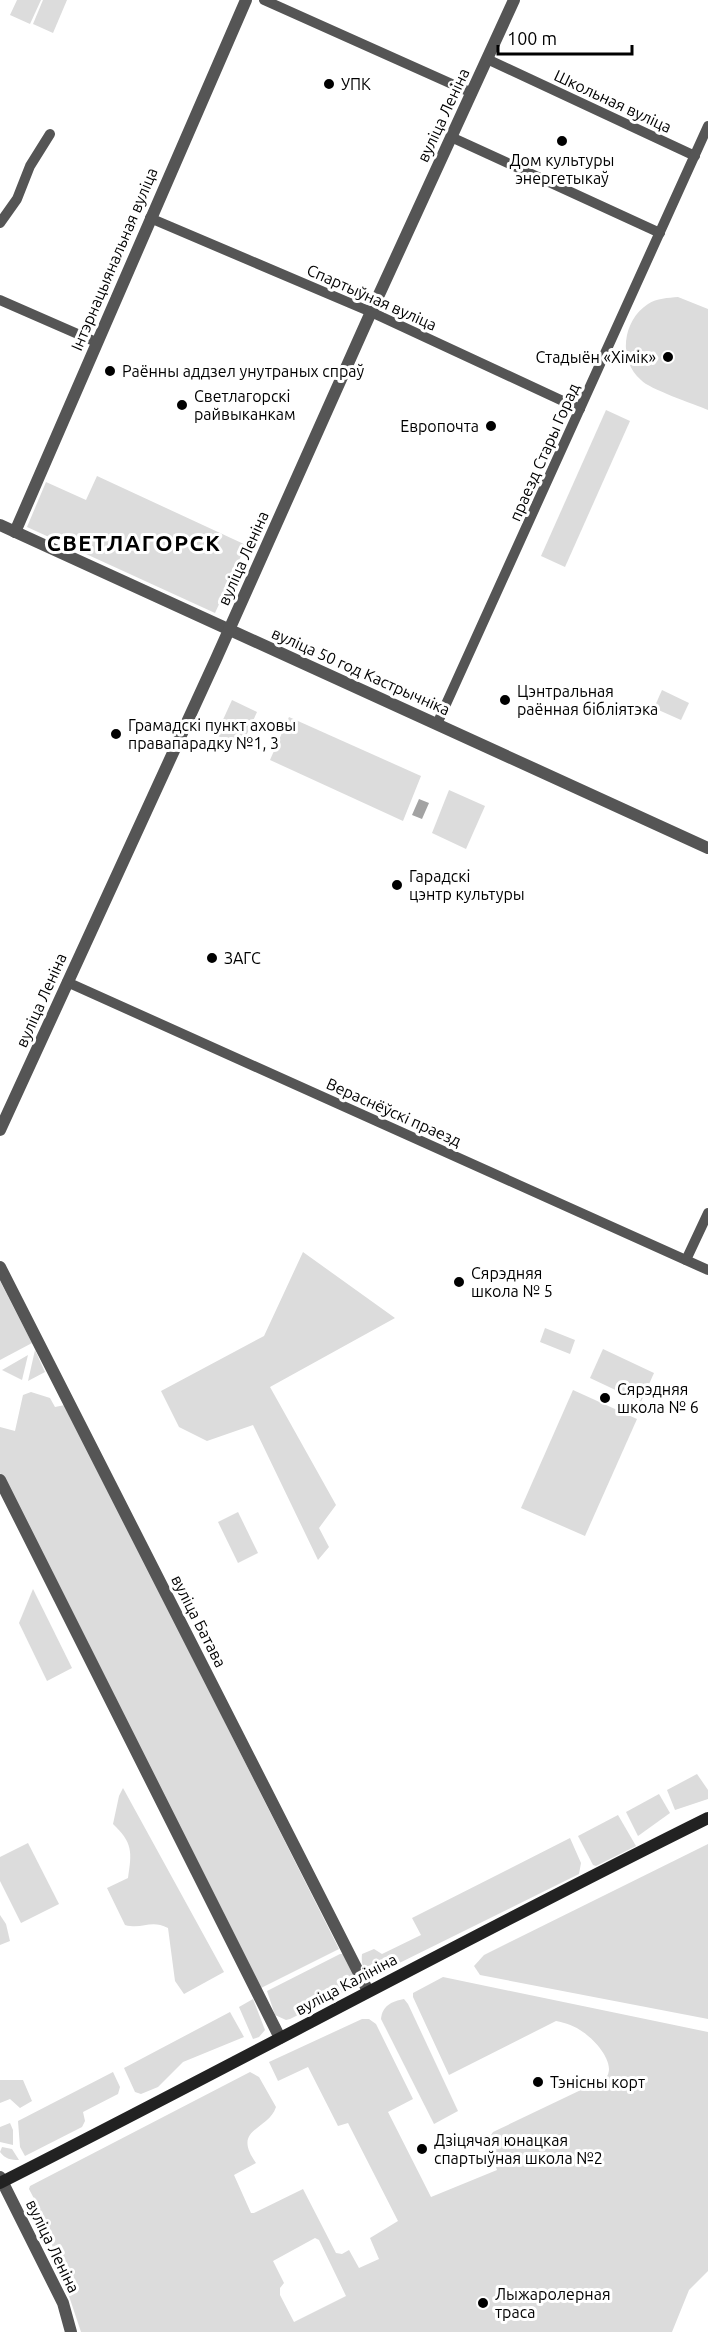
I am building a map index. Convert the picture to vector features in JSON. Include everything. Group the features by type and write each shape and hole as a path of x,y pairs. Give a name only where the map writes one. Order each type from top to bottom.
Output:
{"main road":[{"name":"вуліца Калініна","path":"1,2180 280,2038 368,1990 708,1818"}],"street":[{"name":"Інтэрнацыянальная вуліца","path":"15,532 246,0"},
{"path":"264,0 472,93"},
{"name":"вуліца Леніна","path":"0,1130 514,0"},
{"name":"Школьная вуліца","path":"487,59 695,156"},
{"name":"праезд Стары Горад","path":"437,724 708,126"},
{"path":"0,223 17,199 30,166 50,134"},
{"path":"451,136 660,233"},
{"name":"Спартыўная вуліца","path":"150,218 371,312 580,409"},
{"path":"0,300 96,342"},
{"name":"вуліца 50 год Кастрычніка","path":"0,525 708,848"},
{"name":"Вераснёўскі праезд","path":"67,982 708,1270"},
{"path":"686,1260 708,1213"},
{"name":"вуліца Батава","path":"0,1267 368,1990"},
{"path":"0,1480 280,2038"},
{"name":"вуліца Леніна","path":"1,2180 63,2303 71,2332"}],"shaded area":[{"path":"17,0 41,0 30,24 10,15"},
{"path":"43,0 67,0 53,33 33,24"},
{"name":"Стадыён «Хімік»","path":"678,297 708,309 708,410 646,384 634,372 626,352 628,330 639,311 655,301"},
{"path":"606,410 630,421 565,567 541,556"},
{"path":"97,476 246,545 215,613 27,527 46,482 86,500"},
{"path":"662,690 689,703 681,720 654,708"},
{"path":"232,700 257,712 241,747 216,735"},
{"path":"289,717 421,776 403,821 270,760"},
{"path":"449,790 485,806 466,849 432,833"},
{"path":"419,799 429,803 422,819 412,815"},
{"path":"303,1252 395,1318 270,1387 336,1505 319,1528 329,1547 318,1560 253,1425 207,1441 179,1427 161,1391 264,1336"},
{"path":"0,1281 32,1343 0,1360"},
{"path":"545,1328 575,1340 570,1354 540,1342"},
{"path":"603,1349 654,1373 641,1402 590,1378"},
{"path":"35,1350 45,1372 28,1381"},
{"path":"28,1355 22,1380 2,1370"},
{"path":"573,1390 637,1419 585,1536 521,1508"},
{"path":"31,1392 50,1398 55,1407 65,1405 339,1949 261,1988 0,1473 0,1427 15,1431 23,1395"},
{"path":"238,1512 258,1553 238,1563 218,1522"},
{"path":"33,1589 72,1668 47,1681 19,1623"},
{"path":"697,1774 708,1790 708,1799 675,1810 667,1790"},
{"path":"123,1788 224,1972 184,1994 175,1981 168,1928 156,1924 125,1925 107,1888 128,1878 130,1848 113,1824"},
{"path":"659,1794 670,1813 638,1836 626,1812"},
{"path":"618,1815 636,1846 596,1866 593,1865 578,1836"},
{"path":"570,1838 581,1863 579,1874 371,1977 364,1969 362,1954 374,1949 382,1954 421,1935 412,1918"},
{"path":"28,1843 59,1904 21,1923 0,1881 0,1857"},
{"path":"708,1844 708,2019 480,1975 474,1966 484,1955"},
{"path":"0,1915 6,1924 10,1941 0,1945"},
{"path":"343,1954 352,1970 354,1979 352,1988 290,2019 286,2020 275,2015 267,1991"},
{"path":"443,1977 708,2032 708,2271 689,2290 672,2332 81,2332 41,2212 29,2189 30,2186 250,2072 259,2077 276,2107 272,2115 249,2136 247,2143 249,2152 256,2163 234,2175 251,2213 303,2189 336,2253 342,2254 349,2250 359,2268 379,2259 370,2238 398,2221 348,2123 338,2126 308,2067 278,2081 269,2062 362,2019 369,2019 376,2024 413,2099 388,2112 431,2197 497,2170 489,2146 493,2132 606,2078 609,2072 607,2059 588,2036 577,2028 556,2021 449,2075 413,1993","holes":["315,2238 319,2240 346,2296 294,2322 280,2295 280,2288 284,2283 273,2261"]},
{"path":"253,1999 265,2030 259,2037 253,2039 239,2007"},
{"path":"404,1999 458,2111 434,2124 381,2019 388,2005"},
{"path":"230,2012 244,2037 183,2062 158,2087 141,2094 135,2092 124,2068"},
{"path":"113,2072 120,2087 118,2094 83,2112 85,2121 82,2127 25,2156 20,2147 18,2121"},
{"path":"0,2080 23,2080 32,2101 20,2108 10,2099 0,2103"},
{"path":"10,2123 13,2130 13,2145 0,2142 0,2127"},
{"path":"2,2147 12,2149 19,2160 4,2156 0,2152"}],"place":[{"name":"УПК","path":"329,84"},
{"name":"Дом культуры энергетыкаў","path":"562,141"},
{"name":"Стадыён «Хімік»","path":"668,357"},
{"name":"Раённы аддзел унутраных спраў","path":"110,371"},
{"name":"Светлагорскі райвыканкам","path":"182,405"},
{"name":"Европочта","path":"491,426"},
{"name":"Цэнтральная раённая бібліятэка","path":"505,700"},
{"name":"Грамадскі пункт аховы правапарадку №1, 3","path":"116,734"},
{"name":"Гарадскі цэнтр культуры","path":"397,885"},
{"name":"ЗАГС","path":"212,958"},
{"name":"Сярэдняя школа № 5","path":"459,1282"},
{"name":"Сярэдняя школа № 6","path":"605,1398"},
{"name":"Тэнісны корт","path":"538,2082"},
{"name":"Дзіцячая юнацкая спартыўная школа №2","path":"422,2149"},
{"name":"Лыжаролерная траса","path":"483,2303"}],"district":[{"name":"СВЕТЛАГОРСК","path":"134,542"}]}
